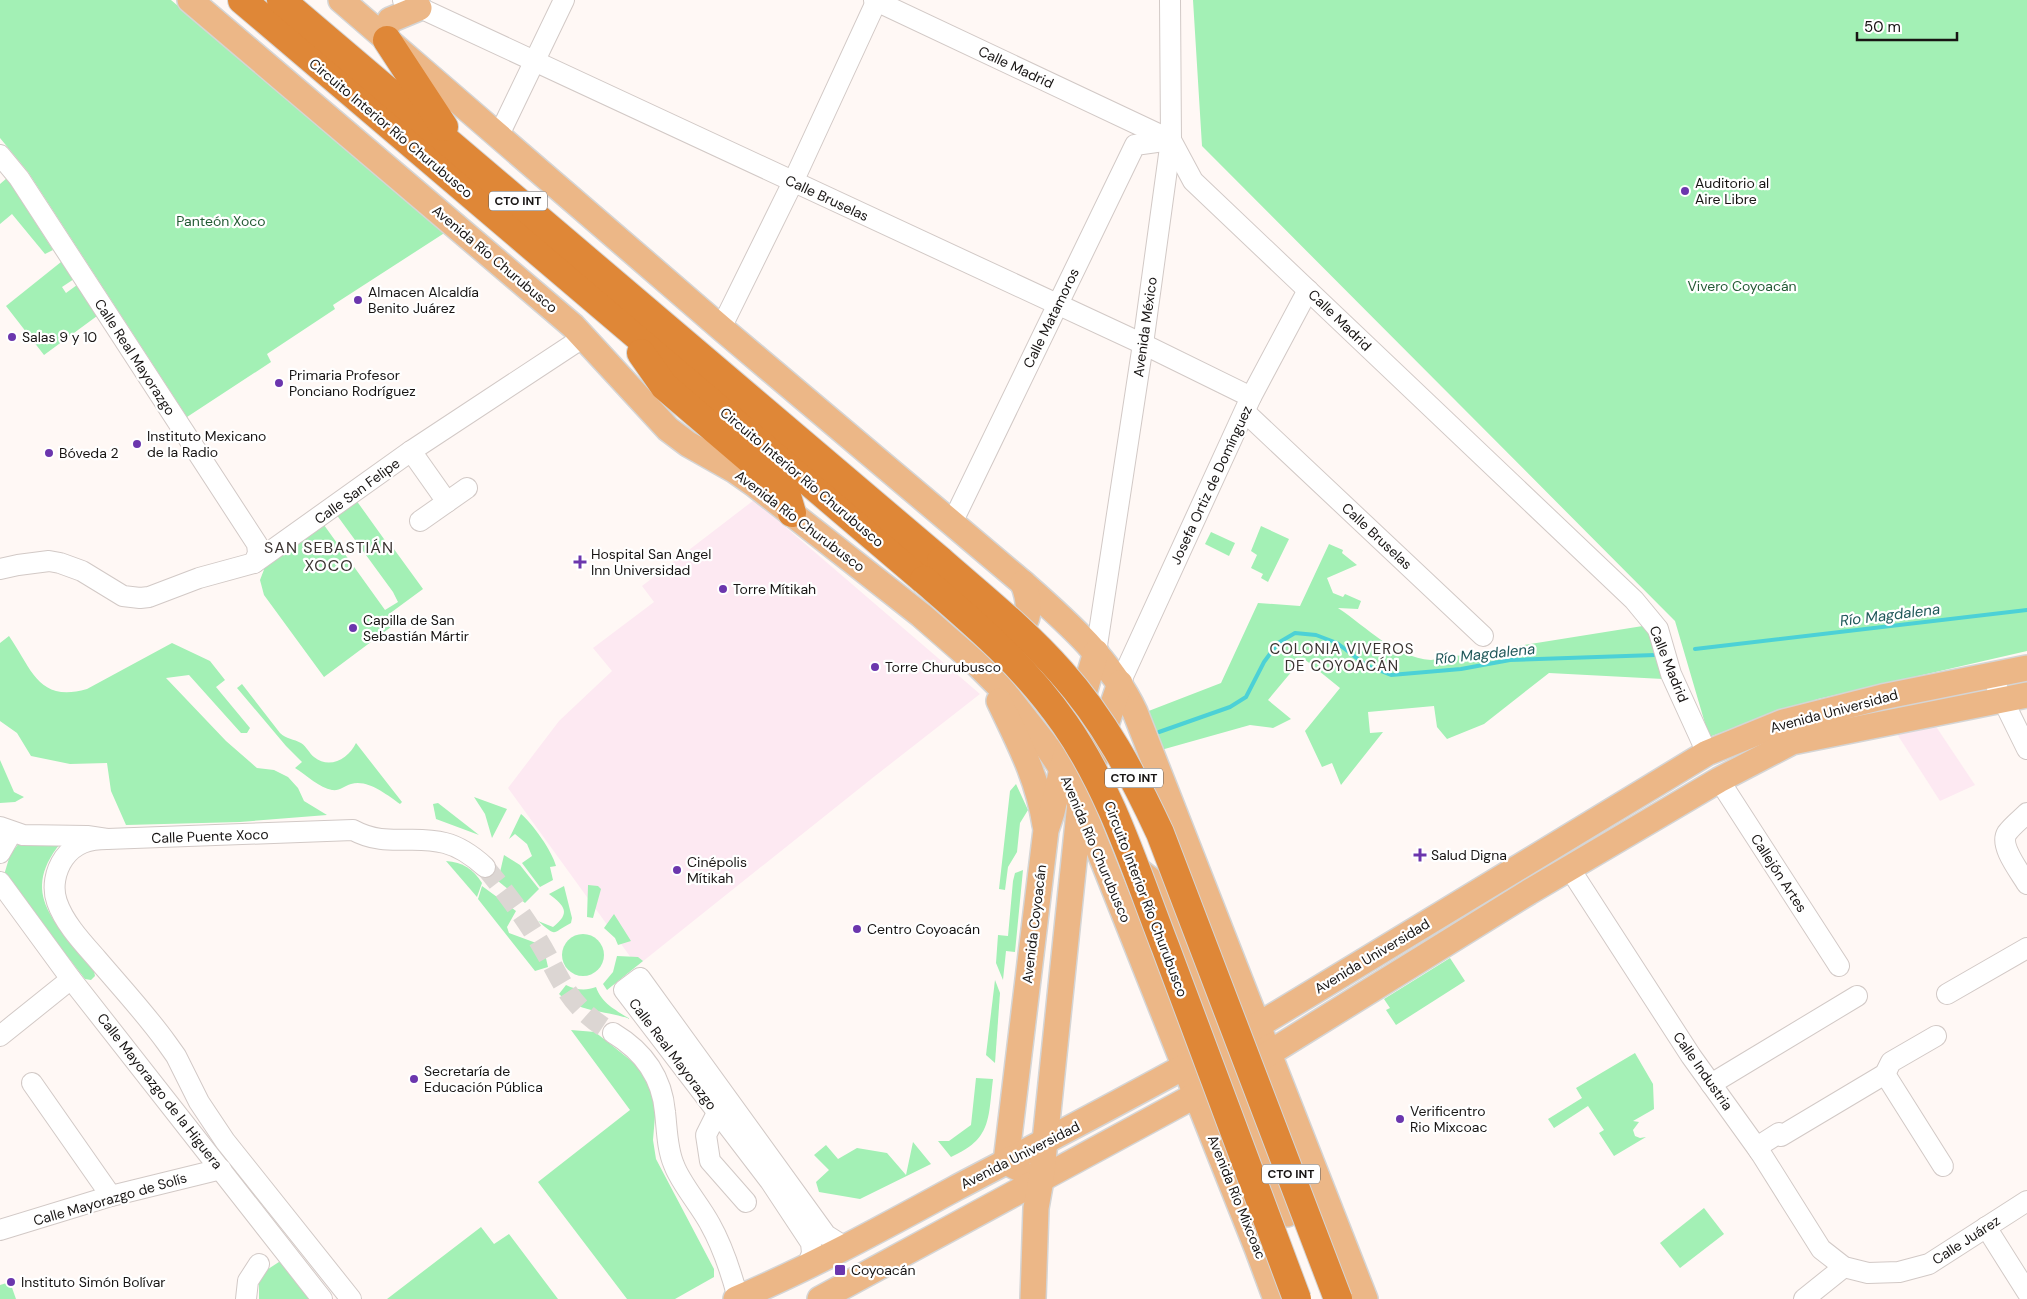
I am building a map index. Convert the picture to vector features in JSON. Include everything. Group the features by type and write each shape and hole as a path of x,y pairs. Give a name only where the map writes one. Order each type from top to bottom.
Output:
{"highway":[{"name":"Circuito Interior Río Churubusco","path":"242,0 622,325 932,570 1024,634 1061,671 1089,706 1120,753 1160,833 1227,1060"},
{"name":"Circuito Interior Río Churubusco","path":"281,0 469,159 932,570 1026,673 1046,697 1082,750 1227,1060"},
{"path":"387,40 447,132 469,159"},
{"path":"622,325 664,386 782,488 787,496 792,513"},
{"name":"CTO INT","path":"1227,1060 1297,1299"},
{"name":"CTO INT","path":"1227,1060 1338,1299"}],"main road":[{"name":"Avenida Río Churubusco","path":"190,0 584,337 668,429 688,444 748,479 792,513 921,615 980,666 1001,688 1062,769 1080,803 1105,864 1227,1060 1196,1095"},
{"name":"CTO INT","path":"341,0 721,328 1057,613 1096,652 1120,683 1134,712 1257,1026 1227,1060 1336,1225 1365,1299"},
{"path":"387,40 384,32 390,20 411,4"},
{"path":"1022,583 1027,594 1028,609 1022,630 996,657 980,666 1034,776 1042,802 1046,830"},
{"name":"Avenida Coyoacán","path":"1006,1162 1046,830 1096,652"},
{"name":"Avenida Universidad","path":"820,1299 1196,1095 1257,1026 1707,753 1783,722 1882,697 2027,668"},
{"path":"1033,1299 1036,1208 1041,1180 1080,803 1120,683"},
{"name":"Avenida Universidad","path":"737,1299 807,1267 1006,1162 1227,1060 1570,869 1719,780 1792,742 2027,695"},
{"path":"1105,864 1120,861 1132,866 1148,876 1160,892 1287,1214"},
{"name":"Avenida Río Mixcoac","path":"1196,1095 1276,1299"},
{"path":"1006,1162 1041,1180"},
{"path":"1257,1248 1266,1229 1287,1214 1304,1211 1313,1212 1322,1215 1336,1225"}],"street":[{"path":"499,135 564,0"},
{"path":"721,328 793,182 876,0"},
{"name":"Calle Madrid","path":"876,0 1171,140 1193,181 1634,600 1658,629 1671,674 1707,753"},
{"name":"Avenida México","path":"1096,652 1143,344 1171,140 1170,0"},
{"name":"Calle Bruselas","path":"411,4 1143,344 1248,404 1272,436 1483,636"},
{"name":"Calle Matamoros","path":"952,523 1135,145 1171,140"},
{"name":"Calle Real Mayorazgo","path":"0,155 19,178 252,536 258,548 257,558 254,563"},
{"name":"Josefa Ortiz de Domínguez","path":"1120,683 1248,404 1308,290"},
{"name":"Calle San Felipe","path":"0,569 49,562 60,564 82,570 123,596 140,598 149,597 199,578 254,563 412,451 584,337"},
{"path":"412,451 447,502"},
{"path":"420,520 467,488"},
{"path":"1990,675 2027,749"},
{"name":"Callejón Artes","path":"1719,780 1839,966"},
{"path":"2027,813 2007,833 2005,840 2007,849 2027,884"},
{"path":"0,852 6,829"},
{"name":"Calle Puente Xoco","path":"6,829 23,835 87,836 107,839 353,830 368,837 385,841 444,843 471,855 485,867"},
{"path":"107,839 82,843 74,847 62,860 58,868 55,885 55,894 61,911 83,942 176,1056 199,1102 225,1141 351,1299"},
{"name":"Calle Industria","path":"1570,869 1711,1084 1760,1152 1821,1249 1844,1267"},
{"name":"Calle Mayorazgo de la Higuera","path":"0,884 71,979 322,1299"},
{"path":"1948,994 2027,948"},
{"name":"Calle Real Mayorazgo","path":"807,1267 812,1248 811,1243 765,1187 624,990 640,978 765,1187 829,1238 845,1247"},
{"path":"0,1036 71,979"},
{"path":"1711,1084 1857,996"},
{"name":"Calle Real Mayorazgo","path":"613,1033 633,1046 655,1075 663,1098 667,1133 674,1165 710,1224 729,1266 737,1299"},
{"path":"1760,1152 1757,1147 1779,1133 1781,1136 1885,1074 1891,1062 1936,1036"},
{"path":"1885,1074 1943,1166"},
{"path":"32,1083 111,1196"},
{"path":"716,1117 706,1135 710,1161 765,1187"},
{"name":"Calle Mayorazgo de Solís","path":"0,1230 111,1196 221,1169"},
{"name":"Calle Juárez","path":"1844,1267 1868,1273 1899,1272 1929,1264 2027,1201"},
{"path":"1986,1227 2027,1292"},
{"path":"246,1299 248,1281 259,1264"},
{"path":"1804,1299 1844,1267"}],"shaded area":[{"path":"754,500 980,694 637,966 508,788 559,721 612,671 593,648 654,602 642,586"},
{"path":"1935,725 1975,785 1940,801 1897,734"}],"green space":[{"name":"Panteón Xoco","path":"0,0 171,0 446,232 333,305 335,309 267,354 271,362 187,417 28,172 0,138"},
{"name":"Vivero Coyoacán","path":"1193,0 2027,0 2027,651 1818,699 1709,737 1675,621 1202,146"},
{"path":"7,178 53,250 45,254 12,214 0,224 0,184"},
{"path":"61,262 74,279 62,287 66,293 77,285 97,316 44,355 6,306"},
{"path":"356,500 423,589 389,614 395,624 324,677 264,595 260,580 265,567 324,525 385,610 398,602 393,592 336,514"},
{"path":"1261,526 1289,539 1268,582 1261,578 1263,574 1251,568 1257,555 1251,551"},
{"path":"1211,532 1235,543 1229,556 1205,544"},
{"path":"1329,544 1343,550 1342,553 1357,565 1327,578 1333,593 1343,597 1345,594 1361,601 1358,609 1338,608 1393,648 1405,653 1431,660 1649,625 1663,679 1549,673 1484,724 1447,739 1437,727 1434,706 1368,712 1370,733 1383,732 1341,785 1332,763 1322,767 1305,731 1340,688 1303,658 1268,700 1291,719 1273,728 1250,725 1161,750 1146,712 1221,683 1258,603 1300,606"},
{"path":"9,636 38,680 47,687 57,691 71,692 87,689 172,643 210,661 225,680 216,687 250,728 247,733 241,733 189,675 166,678 226,741 257,768 274,770 288,777 298,788 304,801 327,815 240,822 126,825 111,791 107,763 70,764 31,756 17,733 0,721 0,643"},
{"path":"242,684 280,733 301,743 320,761 332,762 344,757 356,743 402,802 400,804 383,792 364,784 351,784 337,790 327,789 295,768 302,762 237,688"},
{"path":"0,760 14,792 24,797 15,802 0,803"},
{"path":"1016,784 1028,810 1020,823 1017,852 1008,867 1005,890 999,889 1010,791"},
{"path":"474,797 507,809 492,838 485,814"},
{"path":"438,803 479,835 436,819 433,804"},
{"path":"521,814 542,838 556,866 550,867 553,880 540,887 522,863 532,856 527,844 515,834 509,839"},
{"path":"23,838 65,838 50,858 43,876 43,893 47,908 56,923 94,971 95,976 91,980 85,979 4,875 10,855"},
{"path":"504,855 520,865 539,889 525,903 498,881"},
{"path":"446,861 467,867 475,874 482,883 477,897"},
{"path":"1023,870 1015,952 1006,951 1003,980 996,963 998,935 1008,936 1013,881 1015,873"},
{"path":"588,885 598,886 601,889 593,918 587,917"},
{"path":"482,886 516,911 507,927 509,933 547,947 545,954 548,967 535,971 478,899"},
{"path":"564,886 572,918 571,923 552,932 538,921 553,927 562,918 564,910 562,906 549,894"},
{"path":"614,914 631,941 618,945 615,938 604,928"},
{"path":"579,934 587,934 598,940 604,955 598,970 587,976 579,976 568,970 562,959 562,951 568,940"},
{"path":"617,956 638,957 643,961 607,990 603,984 613,972"},
{"path":"1450,958 1465,981 1396,1025 1386,1010 1390,1008 1384,999"},
{"path":"995,980 1000,993 995,1063 986,1055"},
{"path":"566,985 581,989 596,987 606,1002 630,1019 575,1005 559,994"},
{"path":"571,1030 595,1032 634,1063 646,1078 654,1096 653,1140 656,1159 714,1269 714,1277 675,1299 627,1299 538,1182 630,1110"},
{"path":"1635,1053 1653,1084 1654,1109 1633,1121 1639,1122 1633,1130 1635,1136 1640,1138 1646,1137 1614,1156 1599,1133 1604,1130 1588,1106 1554,1128 1548,1119 1582,1098 1576,1088"},
{"path":"976,1078 993,1079 986,1126 974,1143 951,1157 938,1141 949,1141 971,1125"},
{"path":"913,1142 931,1164 860,1199 819,1192 816,1182 829,1170 814,1155 826,1145 838,1159 857,1148 887,1153 906,1175"},
{"path":"1704,1208 1724,1234 1680,1268 1660,1243"},
{"path":"481,1227 494,1244 509,1234 558,1299 387,1299"},
{"path":"282,1260 313,1299 259,1299 259,1275"},
{"path":"10,1282 16,1299 0,1299 0,1285"}],"waterway":[{"name":"Río Magdalena","path":"1695,649 2027,610"},
{"name":"Río Magdalena","path":"1159,732 1230,707 1246,697 1264,662 1278,643 1295,633 1316,635 1337,643 1366,665 1391,675 1461,669 1510,660 1655,655"}],"tunnel":[{"path":"485,867 529,926 574,1001 584,1012 613,1033"}],"place":[{"name":"Auditorio al Aire Libre","path":"1685,191"},
{"name":"Almacen Alcaldía Benito Juárez","path":"358,300"},
{"name":"Salas 9 y 10","path":"12,337"},
{"name":"Primaria Profesor Ponciano Rodríguez","path":"279,383"},
{"name":"Instituto Mexicano de la Radio","path":"137,444"},
{"name":"Bóveda 2","path":"49,453"},
{"name":"Hospital San Angel Inn Universidad","path":"580,562"},
{"name":"Torre Mítikah","path":"723,589"},
{"name":"Capilla de San Sebastián Mártir","path":"353,628"},
{"name":"Torre Churubusco","path":"875,667"},
{"name":"Salud Digna","path":"1420,855"},
{"name":"Cinépolis Mítikah","path":"677,870"},
{"name":"Centro Coyoacán","path":"857,929"},
{"name":"Secretaría de Educación Pública","path":"414,1079"},
{"name":"Verificentro Rio Mixcoac","path":"1400,1119"},
{"name":"Coyoacán","path":"840,1270"},
{"name":"Instituto Simón Bolívar","path":"11,1282"}],"district":[{"name":"SAN SEBASTIÁN XOCO","path":"329,556"},
{"name":"COLONIA VIVEROS DE COYOACÁN","path":"1342,658"}]}
